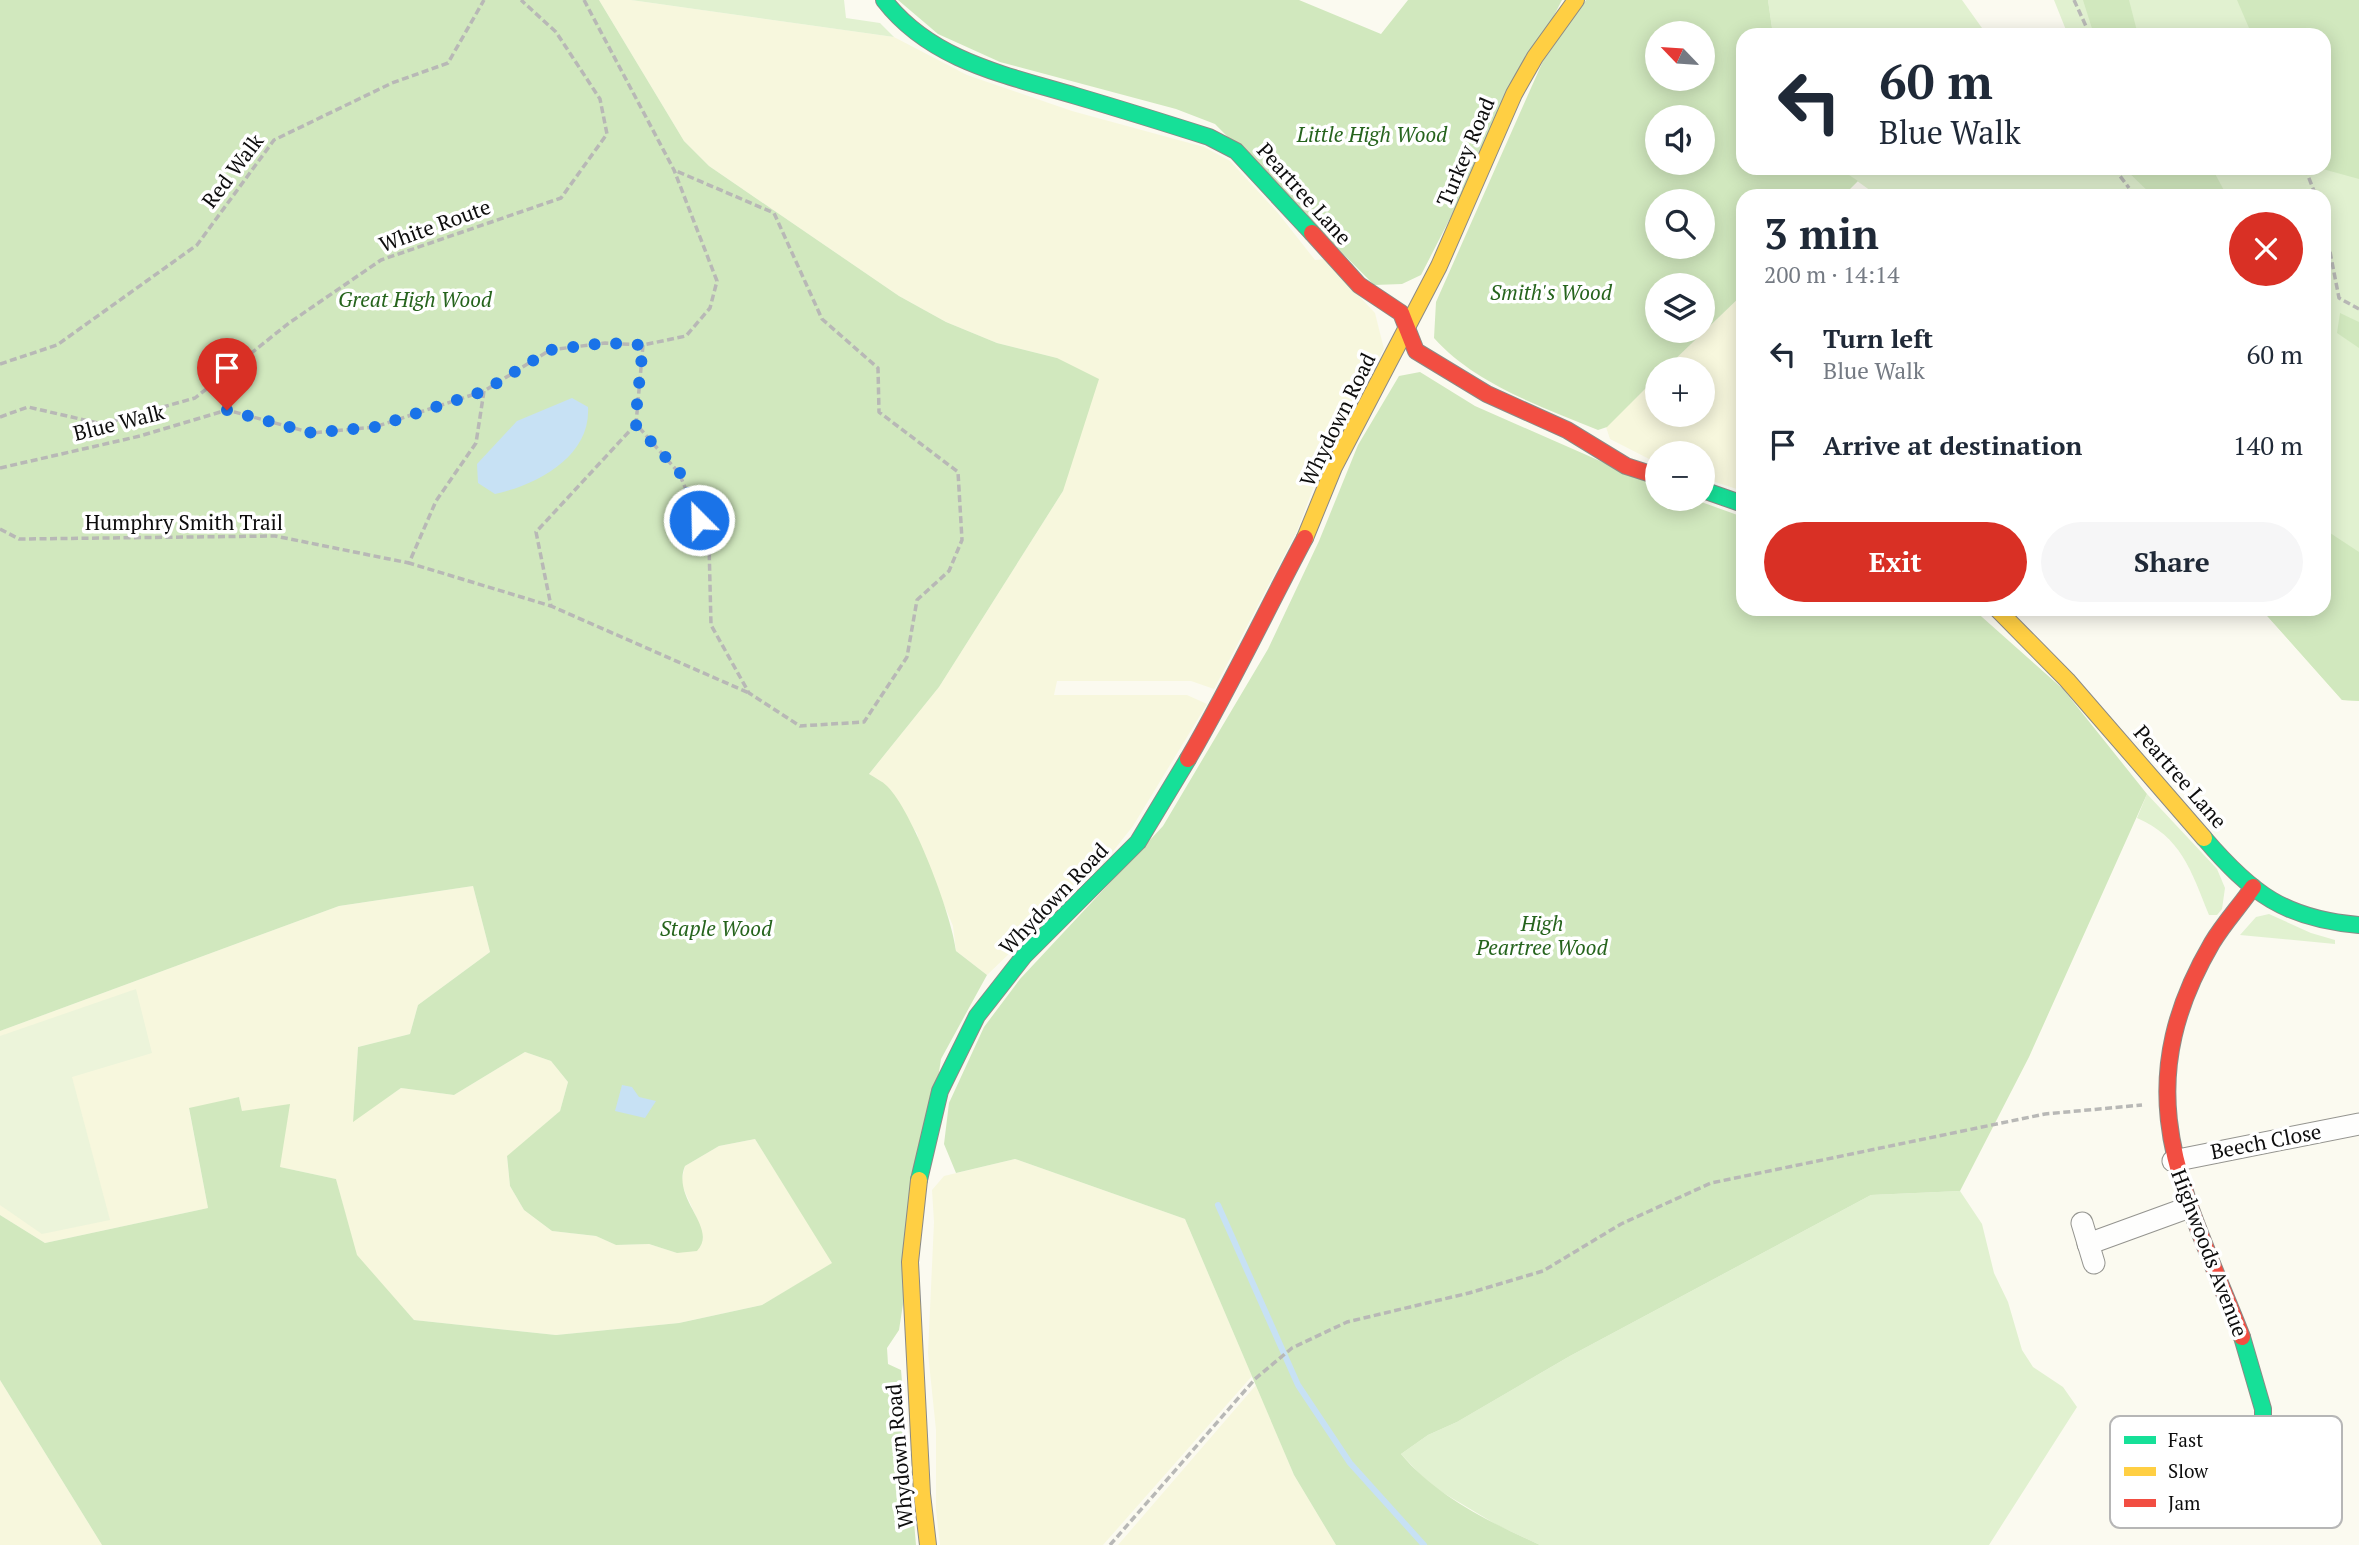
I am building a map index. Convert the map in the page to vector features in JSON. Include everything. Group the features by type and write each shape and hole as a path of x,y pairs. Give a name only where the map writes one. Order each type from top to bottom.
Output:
{"street":[{"name":"Peartree Lane","path":"884,0 892,15 921,37 971,64 1209,136 1236,150 1359,285 1401,313 1416,351 1487,394 1567,430 1626,466 1645,472"},
{"name":"Turkey Road","path":"1407,329 1439,266 1514,94 1535,57 1560,26 1576,0"},
{"name":"Whydown Road","path":"928,1545 922,1494 910,1262 919,1180 940,1091 977,1016 1016,966 1138,842 1222,702 1257,627 1307,535 1334,467 1407,329"},
{"path":"1715,494 1736,501"},
{"name":"Peartree Lane","path":"2004,616 2049,658 2204,837 2253,887 2274,904 2305,917 2359,925"},
{"name":"Highwoods Avenue","path":"2253,887 2212,943 2178,1012 2168,1055 2165,1103 2167,1135 2187,1208 2257,1375 2263,1416"},
{"name":"Beech Close","path":"2173,1161 2359,1124"},
{"path":"2082,1223 2091,1253 2187,1208"}],"path":[{"name":"Red Walk","path":"0,364 57,345 197,246 274,140 393,83 448,63 484,0"},
{"name":"White Route","path":"0,416 29,407 102,424 195,398 289,323 381,260 561,198 607,134 600,99 555,32 521,0"},
{"path":"551,606 536,532 635,424 643,345 686,336 710,308 717,281 674,170 584,0"},
{"path":"2074,0 2087,28"},
{"name":"Humphry Smith Trail","path":"0,529 19,538 275,536 409,563 551,606 750,693 800,726 864,722 907,657 917,600 949,571 962,540 958,472 880,412 878,368 822,319 774,214 674,170"},
{"path":"2119,175 2129,188"},
{"path":"2331,257 2339,299 2359,309"},
{"name":"Blue Walk","path":"0,468 140,436 227,410 312,433 375,427 484,391 550,350 605,343 643,345"},
{"path":"409,563 436,501 476,443 484,391"},
{"name":"Humphry Smith Trail","path":"635,424 680,473 709,544 711,625 750,693"},
{"path":"1110,1545 1255,1379 1293,1348 1347,1322 1469,1293 1543,1271 1621,1224 1712,1183 2045,1114 2165,1103"}],"green space":[{"path":"0,0 599,0 684,141 709,166 899,296 946,322 997,343 1057,358 1099,379 1063,491 939,687 869,774 887,786 897,799 919,839 947,913 956,951 987,975 941,1059 899,1330 887,1348 888,1364 901,1370 916,1545 102,1545 0,1380 0,1215 45,1243 208,1208 189,1108 239,1097 242,1111 290,1104 280,1167 336,1179 357,1255 414,1320 556,1335 679,1323 762,1305 832,1263 755,1139 719,1146 685,1166 682,1178 684,1190 702,1233 702,1242 697,1251 677,1253 649,1244 616,1245 596,1236 552,1231 524,1210 510,1186 507,1156 560,1111 568,1082 551,1061 525,1052 454,1095 401,1088 353,1122 358,1047 410,1034 418,1005 490,952 473,886 339,906 0,1031"},
{"path":"599,0 631,0 894,37 967,75 1072,111 1204,147 1230,161 1278,213 1315,260 1324,259 1375,313 1384,349 1334,433 1297,531 1214,689 1191,681 1057,681 1054,695 1187,695 1207,704 1133,826 1103,864 987,975 956,951 953,926 920,848 917,833 869,774 939,687 1063,491 1057,358 997,343 946,322 899,296 709,166 684,141"},
{"path":"631,0 844,0 846,18 880,23 894,37"},
{"name":"Little High Wood","path":"898,0 1299,0 1381,34 1408,0 1562,0 1421,275 1402,284 1374,285 1215,124 1176,109 1000,62 938,34"},
{"name":"Smith's Wood","path":"1586,0 1768,0 1772,28 1736,28 1736,175 1849,175 1858,181 1850,189 1736,189 1736,301 1715,321 1715,273 1645,273 1645,343 1692,343 1677,357 1645,357 1645,389 1607,427 1598,430 1510,393 1469,369 1434,338 1436,302 1543,61"},
{"path":"1768,0 1962,0 1982,28 1772,28"},
{"path":"2054,0 2359,0 2359,701 2342,700 2267,616 2331,616 2331,189 1868,189 1849,175 2331,175 2331,28 2065,28"},
{"path":"2083,0 2129,0 2136,28 2092,28"},
{"path":"2237,0 2359,0 2359,179 2331,171 2331,28 2249,28"},
{"path":"2131,175 2216,175 2223,189 2146,189"},
{"path":"1736,301 1736,489 1715,482 1715,441 1645,441 1645,457 1610,439 1606,427 1645,389 1645,427 1715,427 1715,357 1677,357 1692,343 1715,343 1715,321"},
{"path":"2340,313 2359,322 2359,348 2337,333"},
{"name":"High Peartree Wood","path":"1420,372 1475,406 1645,481 1645,511 1715,511 1715,507 1736,514 1736,616 1981,616 2063,689 2147,794 2029,1057 1960,1191 1871,1195 1570,1356 1457,1422 1428,1435 1401,1454 1448,1496 1540,1545 1336,1545 1294,1475 1185,1219 1015,1159 956,1173 944,1144 949,1103 984,1027 1020,979 1163,826 1268,649 1319,541 1358,445 1399,376"},
{"path":"2331,534 2359,552 2359,701 2342,700 2267,616 2331,616"},
{"path":"2147,794 2217,869 2225,888 2222,909 2217,915 2209,915 2190,870 2174,845 2152,826 2137,818"},
{"path":"473,886 490,952 418,1005 410,1034 358,1047 353,1121 401,1088 454,1095 525,1052 551,1061 568,1082 560,1111 507,1157 510,1186 524,1210 552,1231 596,1236 616,1245 649,1244 677,1253 698,1221 681,1183 685,1166 719,1146 755,1139 833,1263 762,1305 679,1323 556,1335 414,1320 356,1255 336,1179 280,1167 242,1111 239,1097 189,1109 208,1208 45,1243 0,1215 0,1031 339,906"},
{"path":"2269,914 2311,933 2335,940 2335,944 2240,935 2256,917"},
{"path":"136,989 152,1053 72,1077 110,1220 42,1234 0,1205 0,1036"},
{"path":"1015,1159 1185,1219 1252,1376 1103,1545 940,1545 936,1509 936,1430 928,1353 934,1222 932,1190 944,1176"},
{"path":"1960,1191 1982,1224 1994,1273 2008,1302 2022,1350 2033,1367 2063,1387 2077,1407 1989,1545 1540,1545 1497,1525 1430,1485 1401,1454 1428,1435 1457,1422 1570,1356 1871,1195"},
{"path":"0,1380 102,1545 0,1545"},
{"path":"1256,1385 1294,1475 1336,1545 1118,1545"}],"water":[{"path":"572,398 588,407 587,425 571,454 558,466 527,484 495,494 478,483 477,464 517,421"},
{"path":"622,1085 632,1087 639,1097 656,1101 645,1118 615,1111"}],"waterway":[{"path":"1218,1205 1298,1385 1350,1463 1424,1545"}],"traffic: fast":[{"path":"884,0 903,21 924,38 971,63 1209,137 1236,151 1312,233"},
{"path":"1715,494 1736,502"},
{"path":"919,1180 940,1091 977,1016 1024,956 1138,842 1188,759"},
{"path":"2204,838 2238,874 2271,900 2310,917 2359,925"},
{"path":"2242,1337 2263,1416"}],"traffic: slow":[{"path":"1305,538 1334,467 1439,266 1514,94 1535,57 1576,0"},
{"path":"2004,616 2067,680 2204,838"},
{"path":"919,1180 910,1262 922,1494 928,1545"}],"traffic: jam":[{"path":"1312,233 1359,285 1401,313 1416,351 1487,394 1567,430 1626,466 1645,472"},
{"path":"1188,759 1305,538"},
{"path":"2242,1337 2184,1189 2172,1143 2167,1096 2171,1048 2185,998 2212,943 2253,887"}],"route":[{"path":"227,410 312,433 375,427 484,391 550,350 605,343 643,345 635,424 680,473 699,520"}],"park label":[{"name":"Great High Wood","path":"415,300"},
{"name":"Staple Wood","path":"716,929"}]}
